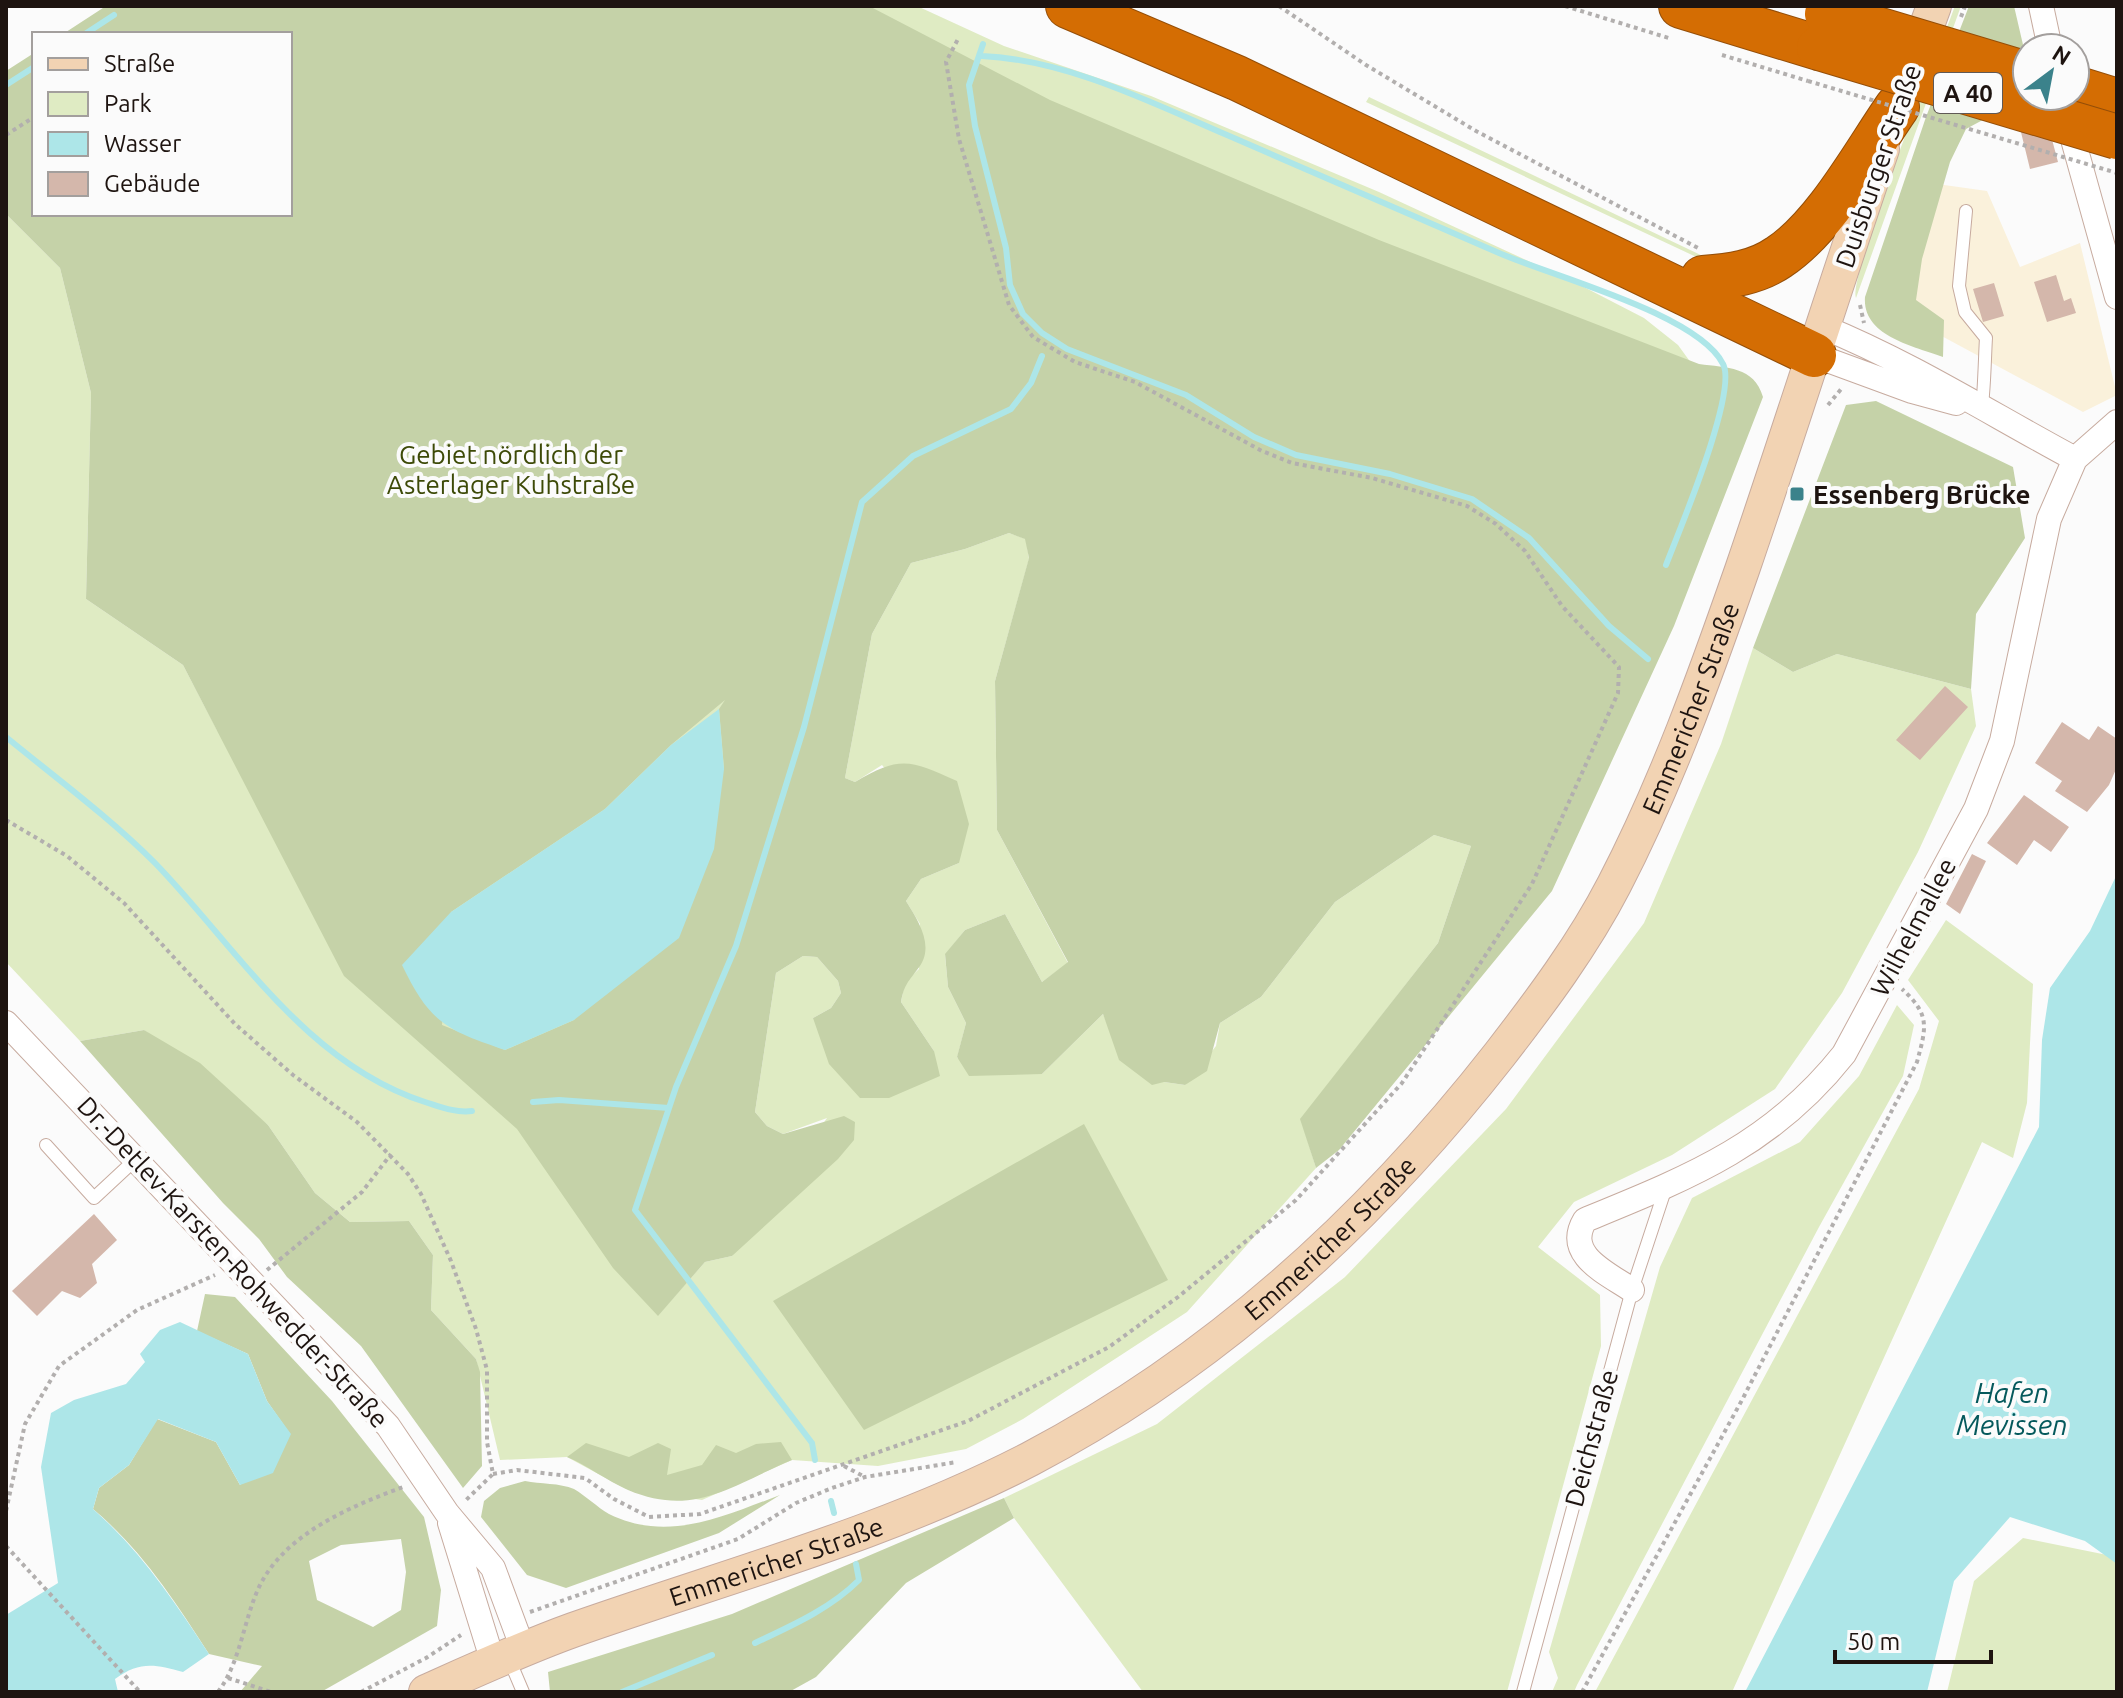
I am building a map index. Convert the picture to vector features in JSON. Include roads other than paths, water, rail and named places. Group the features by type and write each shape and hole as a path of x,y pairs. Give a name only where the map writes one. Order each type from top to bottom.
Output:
{"highway":[{"path":"1068,6 1237,78 1829,350"},
{"path":"1103,6 1480,172 1706,266 1829,350"},
{"name":"A 40","path":"1681,6 1814,37 2011,71"},
{"name":"A 40","path":"1814,37 2117,137"},
{"path":"2091,93 2117,101"},
{"path":"1706,266 1755,270 1779,258 1801,239 1897,107"}],"main road":[{"name":"Duisburger Straße","path":"1829,350 1897,107 1934,6"},
{"name":"Emmericher Straße","path":"426,1692 508,1656 905,1516 1029,1459 1145,1391 1244,1319 1352,1223 1408,1166 1504,1049 1543,999 1612,890 1686,722 1829,350"}],"street":[{"path":"2041,6 2047,32"},
{"path":"2066,112 2084,187 2117,297"},
{"path":"1829,350 1912,391 1981,410"},
{"path":"1829,350 1919,371 1981,410 2075,459"},
{"name":"Wilhelmallee","path":"1632,1290 1588,1261 1579,1248 1579,1230 1585,1220 1666,1187 1748,1145 1817,1088 1844,1054 1976,809 2002,741 2049,519 2075,459 2117,422"},
{"name":"Dr.-Detlev-Karsten-Rohwedder-Straße","path":"6,1023 235,1260 388,1426 447,1513 508,1656"}],"lane":[{"path":"1966,211 1959,286 1965,312 1986,338 1981,382 1985,402 1981,410"},
{"path":"46,1145 94,1198 137,1158"},
{"name":"Deichstraße","path":"1523,1692 1632,1290 1666,1187"},
{"path":"508,1656 523,1692"}],"water":[{"path":"719,709 724,769 714,849 679,938 574,1020 505,1050 454,1030 431,1012 402,965 451,912 605,809 671,745"},
{"name":"Hafen Mevissen","path":"2117,874 2117,1564 2085,1541 2010,1517 1954,1581 1927,1692 1745,1692 2039,1127 2042,1040 2050,988 2090,931"},
{"path":"180,1322 248,1354 267,1401 291,1434 273,1473 240,1485 216,1442 158,1419 129,1465 99,1488 93,1509 142,1559 209,1654 183,1672 156,1666 132,1669 115,1679 118,1692 6,1692 6,1615 58,1583 41,1467 51,1413 74,1400 126,1384 145,1362 140,1354 160,1330"}],"waterway":[{"path":"88,32 114,15"},
{"path":"983,44 969,85 975,126 1006,248 1010,285 1023,314 1042,333 1067,349 1186,395 1254,437 1296,455 1390,474 1472,499 1529,538 1609,626 1648,659"},
{"path":"982,56 1045,65 1108,85 1499,253 1621,298 1685,329 1708,346 1723,364 1722,402 1705,462 1666,565"},
{"path":"6,85 32,68"},
{"path":"815,1460 812,1443 635,1210 676,1087 736,946 804,727 862,502 913,456 1011,409 1031,383 1042,356"},
{"path":"6,737 101,814 155,863 245,966 309,1032 344,1060 382,1084 425,1102 454,1110 472,1111"},
{"path":"533,1102 559,1100 669,1108"},
{"path":"831,1501 834,1513"},
{"path":"755,1643 836,1600 859,1580 856,1564"},
{"path":"622,1692 712,1655"}],"place":[{"name":"Essenberg Brücke","path":"1797,494"}],"park label":[{"name":"Gebiet nördlich der Asterlager Kuhstraße","path":"511,469"}]}
